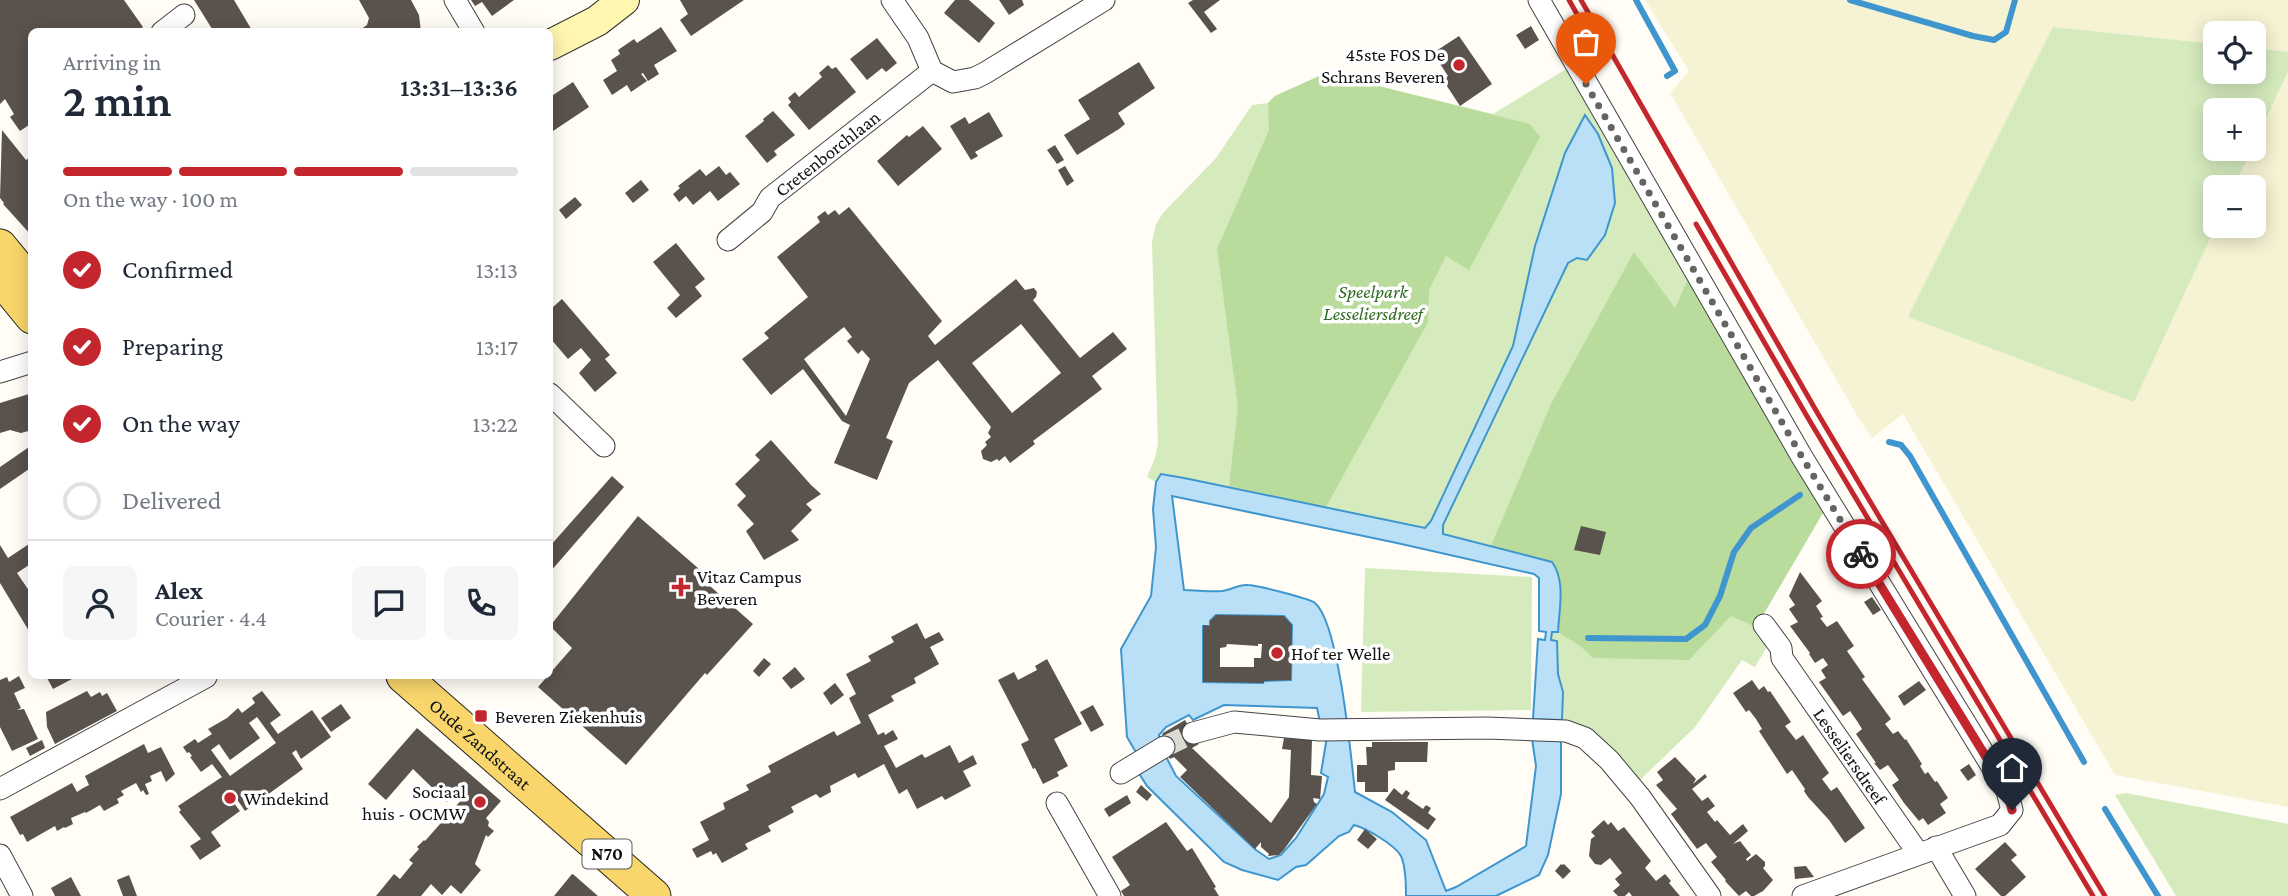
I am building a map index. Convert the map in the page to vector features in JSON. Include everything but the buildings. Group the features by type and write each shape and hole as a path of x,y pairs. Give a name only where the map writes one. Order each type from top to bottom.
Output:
{"main road":[{"path":"0,246 28,280"},
{"path":"0,278 28,312"},
{"name":"Oude Zandstraat","path":"406,679 654,896"}],"street":[{"path":"456,0 472,28"},
{"path":"892,0 918,38 933,71 953,82 975,78 1104,0"},
{"path":"1539,0 1802,457 2007,791 2012,810 2000,825 1803,896"},
{"path":"553,29 571,17 605,3"},
{"path":"553,43 605,3"},
{"path":"168,28 184,16"},
{"name":"Cretenborchlaan","path":"728,240 762,212 770,198 933,71"},
{"path":"0,372 28,363"},
{"path":"553,397 604,446"},
{"name":"Lesseliersdreef","path":"1764,625 1781,648 1782,658 1965,896"},
{"path":"0,789 202,679"},
{"path":"1193,733 1234,722 1320,730 1487,728 1566,731 1585,738 1609,760 1640,797 1710,896"},
{"path":"1128,768 1163,747"},
{"path":"1057,803 1110,896"},
{"path":"0,855 22,896"}],"shaded area":[{"path":"1645,0 2288,0 2288,52 2266,49 2266,21 2203,21 2203,43 2053,27 2134,401 2210,238 2266,238 2266,175 2240,175 2246,161 2266,161 2266,119 2288,72 2288,807 2115,775 1903,414 1872,438 1858,417 1670,93 1689,71"}],"green space":[{"path":"2053,27 2203,43 2203,84 2266,84 2266,49 2288,52 2288,72 2266,119 2266,98 2203,98 2203,161 2246,161 2240,175 2203,175 2203,238 2210,238 2134,402 1908,317"},
{"name":"Speelpark Lesseliersdreef","path":"1566,69 1824,511 1756,627 1768,645 1755,667 1742,660 1695,727 1636,784 1562,720 1563,693 1558,674 1557,642 1551,641 1552,632 1557,632 1535,557 1255,492 1161,474 1156,482 1147,477 1158,444 1152,242 1156,224 1163,213 1216,158 1252,105 1268,103 1275,96 1326,73 1493,114"},
{"path":"1326,73 1530,124 1540,137 1469,270 1446,256 1429,290 1428,322 1326,507 1229,486 1238,407 1217,249 1269,130 1268,103 1275,96"},
{"path":"1634,252 1675,308 1689,277 1824,511 1756,627 1731,616 1689,660 1593,658 1558,632 1560,583 1491,546 1551,404"},
{"path":"1365,568 1532,577 1531,710 1361,712"},
{"path":"2126,793 2288,824 2288,896 2176,896 2115,795"}],"water":[{"path":"1585,115 1598,134 1612,168 1615,203 1605,235 1587,260 1577,258 1568,263 1443,525 1443,534 1552,562 1560,587 1558,632 1552,632 1551,640 1557,641 1558,674 1563,692 1562,720 1533,719 1538,639 1545,640 1546,632 1539,631 1539,578 1534,574 1172,496 1184,590 1222,591 1248,585 1283,592 1315,603 1331,636 1337,662 1355,792 1392,812 1426,840 1446,891 1526,846 1536,766 1532,739 1561,740 1561,794 1548,855 1539,875 1496,896 1406,896 1405,870 1401,856 1380,838 1354,825 1349,832 1339,836 1306,865 1296,867 1278,880 1224,862 1147,786 1140,775 1144,766 1127,737 1121,649 1151,596 1156,547 1153,509 1156,482 1161,474 1425,528 1431,521 1513,346 1535,246 1565,153","holes":["1216,615 1284,616 1292,625 1291,680 1263,683 1203,682 1203,626 1210,626 1210,621","1224,705 1317,708 1320,722 1329,724 1321,773 1328,777 1324,794 1296,838 1281,855 1269,859 1256,850 1176,776 1159,743 1159,735 1166,727 1189,715 1193,720"]}],"waterway":[{"path":"1636,0 1675,71 1667,76"},
{"path":"1850,0 1994,40 2006,32 2015,0"},
{"path":"1889,442 1901,445 1910,456 2084,762"},
{"path":"1588,638 1686,639 1705,625 1720,596 1734,552 1751,528 1800,495"},
{"path":"2105,809 2158,896"}],"tunnel":[{"path":"1164,747 1193,733"}],"railway":[{"path":"1569,0 1582,23"},
{"path":"1581,0 1818,414 2105,896"},
{"path":"1696,224 1808,418 2093,896"}],"way so far":[{"path":"1586,84 1861,554"}],"place":[{"name":"45ste FOS De Schrans Beveren","path":"1459,65"},
{"name":"Vitaz Campus Beveren","path":"681,587"},
{"name":"Hof ter Welle","path":"1277,653"},
{"name":"Beveren Ziekenhuis","path":"481,716"},
{"name":"Windekind","path":"230,798"},
{"name":"Sociaal huis - OCMW","path":"480,802"}],"route":[{"path":"1861,554 2007,791 2012,810"}]}
